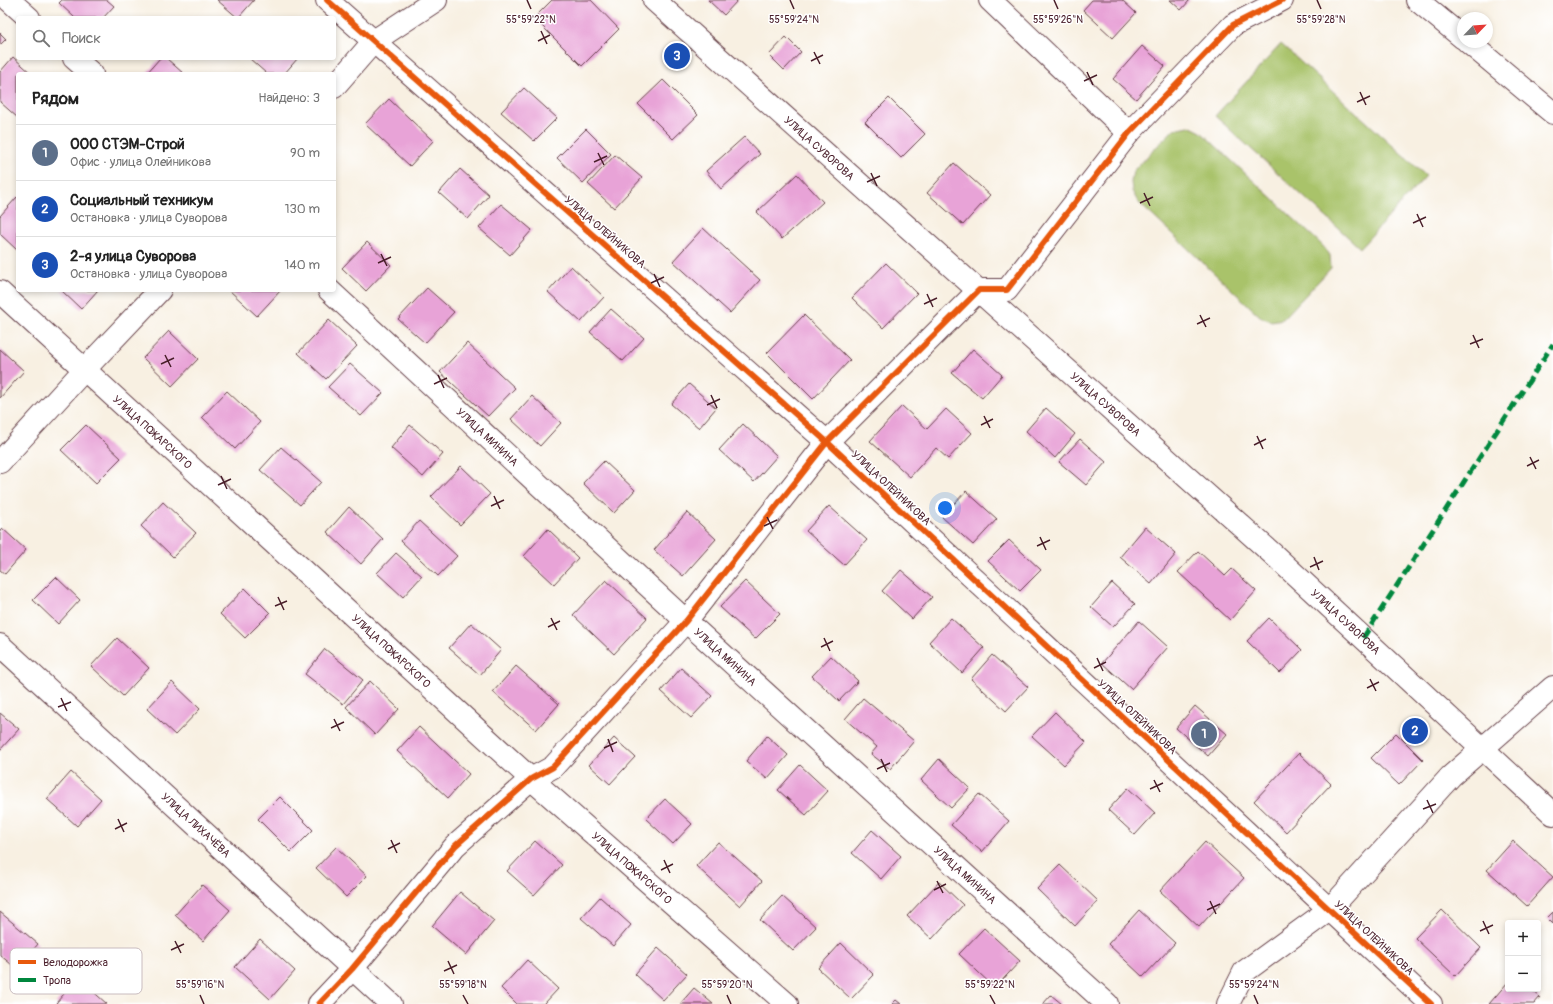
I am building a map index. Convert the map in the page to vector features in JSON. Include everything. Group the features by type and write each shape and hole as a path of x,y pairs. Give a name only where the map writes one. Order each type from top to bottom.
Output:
{"street":[{"path":"9,0 27,16"},
{"name":"УЛИЦА ОЛЕЙНИКОВА","path":"326,0 827,442 1431,1004"},
{"path":"336,86 374,41 436,0"},
{"name":"УЛИЦА СУВОРОВА","path":"654,0 1286,566 1553,814"},
{"path":"990,0 1129,133"},
{"path":"319,1004 352,969 455,846 531,779 553,767 686,620 827,442 979,290 1007,290 1129,133 1233,25 1282,0"},
{"path":"1416,0 1457,33"},
{"path":"1475,48 1553,113"},
{"path":"76,60 90,72"},
{"name":"УЛИЦА ПОЖАРСКОГО","path":"0,292 531,779 787,1004"},
{"path":"0,462 158,292"},
{"name":"УЛИЦА МИНИНА","path":"331,292 686,620 1107,1004"},
{"name":"УЛИЦА ЛИХАЧЁВА","path":"0,645 391,1004"},
{"path":"1228,1004 1244,972 1329,910 1451,776 1553,687"}],"green space":[{"path":"1281,44 1426,176 1360,248 1215,116"},
{"path":"1189,126 1201,132 1322,245 1330,255 1331,268 1283,319 1271,321 1261,317 1138,202 1132,191 1131,182 1133,171 1174,129"}],"building":[{"path":"62,0 107,0 114,6 105,16 73,16 59,3"},
{"path":"217,0 254,0 240,16 236,16"},
{"path":"552,0 591,0 619,29 582,66 534,18"},
{"path":"708,0 738,0 724,15"},
{"path":"1092,0 1122,0 1136,13 1113,38 1083,10"},
{"path":"1170,0 1190,0 1181,10"},
{"path":"0,33 6,39 0,45"},
{"path":"786,37 801,52 784,70 769,55"},
{"path":"1142,46 1165,66 1136,99 1113,79"},
{"path":"13,57 30,72 16,72 16,116 0,102 0,72"},
{"path":"158,60 168,60 182,72 148,72"},
{"path":"251,60 296,60 286,72 265,72"},
{"path":"663,80 698,115 673,139 638,104"},
{"path":"524,88 557,118 534,141 501,112"},
{"path":"889,98 925,134 901,158 865,122"},
{"path":"389,99 433,141 410,166 365,124"},
{"path":"586,129 611,154 583,183 557,158"},
{"path":"744,137 760,154 721,189 706,171"},
{"path":"615,155 642,178 614,208 588,184"},
{"path":"954,163 990,195 963,225 927,193"},
{"path":"460,169 489,195 468,219 439,193"},
{"path":"797,174 823,202 782,239 757,212"},
{"path":"16,198 16,249 0,234 0,216"},
{"path":"501,204 532,230 510,255 479,228"},
{"path":"703,228 760,280 730,313 673,261"},
{"path":"367,242 391,265 366,291 342,268"},
{"path":"886,263 917,293 883,328 852,298"},
{"path":"571,266 604,297 581,322 548,292"},
{"path":"427,288 454,312 425,343 398,319"},
{"path":"63,292 96,292 81,309"},
{"path":"231,292 279,292 257,316"},
{"path":"611,309 644,338 623,361 590,332"},
{"path":"804,315 850,360 813,399 767,353"},
{"path":"329,320 357,346 326,379 298,353"},
{"path":"169,331 198,359 172,386 143,358"},
{"path":"467,343 515,388 488,416 440,372"},
{"path":"0,349 24,371 0,398"},
{"path":"973,349 1002,375 982,398 952,373"},
{"path":"350,364 383,393 361,416 328,387"},
{"path":"689,384 716,408 699,428 671,404"},
{"path":"227,391 260,422 235,449 202,417"},
{"path":"532,396 561,423 540,446 511,419"},
{"path":"902,406 927,429 946,409 972,433 948,459 936,448 910,477 870,441"},
{"path":"1046,408 1075,434 1055,458 1026,431"},
{"path":"743,424 777,456 754,482 719,450"},
{"path":"86,425 121,458 96,483 61,450"},
{"path":"410,425 443,454 423,477 391,448"},
{"path":"1080,439 1106,462 1086,485 1059,462"},
{"path":"281,447 321,482 300,505 260,470"},
{"path":"604,461 635,490 614,513 583,483"},
{"path":"461,466 490,494 460,525 431,497"},
{"path":"966,491 997,519 973,545 942,517"},
{"path":"163,502 196,533 173,557 141,526"},
{"path":"829,506 867,540 844,565 806,531"},
{"path":"349,507 383,539 361,564 327,532"},
{"path":"687,512 716,539 683,576 654,550"},
{"path":"419,521 457,556 438,576 401,541"},
{"path":"1145,527 1176,554 1151,584 1120,557"},
{"path":"2,528 26,550 5,574 0,570 0,530"},
{"path":"548,529 578,558 554,584 524,556"},
{"path":"1009,540 1041,570 1020,591 988,561"},
{"path":"1198,551 1225,576 1232,569 1256,591 1230,620 1178,572"},
{"path":"396,553 422,576 403,597 377,573"},
{"path":"901,570 932,597 912,619 882,591"},
{"path":"56,577 80,600 58,624 33,600"},
{"path":"606,580 647,618 614,654 573,615"},
{"path":"745,581 780,614 755,639 720,607"},
{"path":"1112,583 1135,604 1113,627 1091,607"},
{"path":"245,588 270,613 245,638 220,614"},
{"path":"951,618 984,648 962,673 929,642"},
{"path":"1269,618 1302,650 1280,673 1247,641"},
{"path":"1139,621 1168,647 1131,689 1102,663"},
{"path":"471,623 501,650 480,675 449,648"},
{"path":"117,638 149,668 123,696 91,666"},
{"path":"325,649 363,680 343,704 305,674"},
{"path":"992,655 1028,687 1006,711 971,679"},
{"path":"831,656 858,681 839,701 812,676"},
{"path":"516,666 559,704 536,730 493,692"},
{"path":"681,668 712,696 691,718 661,691"},
{"path":"370,681 399,709 375,735 346,707"},
{"path":"172,682 200,709 175,735 147,709"},
{"path":"863,698 914,741 890,769 871,754 877,747 845,719"},
{"path":"1195,706 1227,734 1208,756 1176,728"},
{"path":"1055,712 1086,742 1064,765 1032,736"},
{"path":"0,713 19,729 0,750"},
{"path":"419,727 469,774 448,798 397,751"},
{"path":"1396,733 1423,760 1399,785 1371,758"},
{"path":"767,736 788,755 767,779 746,761"},
{"path":"614,738 635,757 610,784 589,765"},
{"path":"1299,753 1331,784 1286,832 1254,801"},
{"path":"939,759 970,788 951,808 921,780"},
{"path":"800,765 828,791 806,815 778,790"},
{"path":"71,772 101,799 77,826 47,799"},
{"path":"1128,788 1155,813 1135,835 1108,810"},
{"path":"979,794 1009,821 982,852 951,825"},
{"path":"280,797 313,830 291,852 258,819"},
{"path":"665,799 692,824 673,844 646,819"},
{"path":"872,830 901,856 881,879 852,853"},
{"path":"535,841 562,865 534,895 507,871"},
{"path":"1513,841 1553,877 1527,906 1487,870"},
{"path":"718,842 762,881 740,906 696,866"},
{"path":"1205,842 1244,878 1199,927 1160,891"},
{"path":"336,847 367,876 346,897 316,868"},
{"path":"1060,865 1098,901 1075,926 1037,889"},
{"path":"939,882 963,905 932,939 907,916"},
{"path":"202,885 230,910 203,941 175,915"},
{"path":"460,892 494,921 466,955 432,926"},
{"path":"782,896 816,927 793,951 760,920"},
{"path":"600,897 631,925 613,946 581,918"},
{"path":"1139,910 1175,943 1143,977 1108,944"},
{"path":"1442,910 1481,948 1455,976 1415,938"},
{"path":"0,912 38,944 35,948 10,948 10,963 0,955"},
{"path":"1553,912 1553,924 1547,918"},
{"path":"984,928 1020,961 995,988 959,954"},
{"path":"260,939 295,971 270,999 235,967"},
{"path":"841,943 874,975 851,999 818,968"},
{"path":"658,948 687,974 663,1000 635,974"},
{"path":"527,960 558,989 544,1004 517,1004 501,988"},
{"path":"1505,985 1505,992 1534,992 1540,997 1534,1004 1489,1004"},
{"path":"694,988 713,1004 680,1004"},
{"path":"64,994 96,994 107,1004 57,1004 56,1003"},
{"path":"1051,995 1062,1004 1043,1004"},
{"path":"896,1000 901,1004 892,1004"}],"marked path":[{"path":"1363,638 1553,344"}],"cycle path":[{"path":"327,0 827,442 1431,1004"},
{"path":"319,1004 352,969 455,846 531,779 553,767 686,621 827,442 979,290 1007,290 1129,133 1233,25 1282,0"}],"place":[{"name":"2-я улица Суворова","path":"677,56"},
{"name":"Социальный техникум","path":"1415,731"},
{"name":"ООО СТЭМ-Строй","path":"1204,734"}]}
